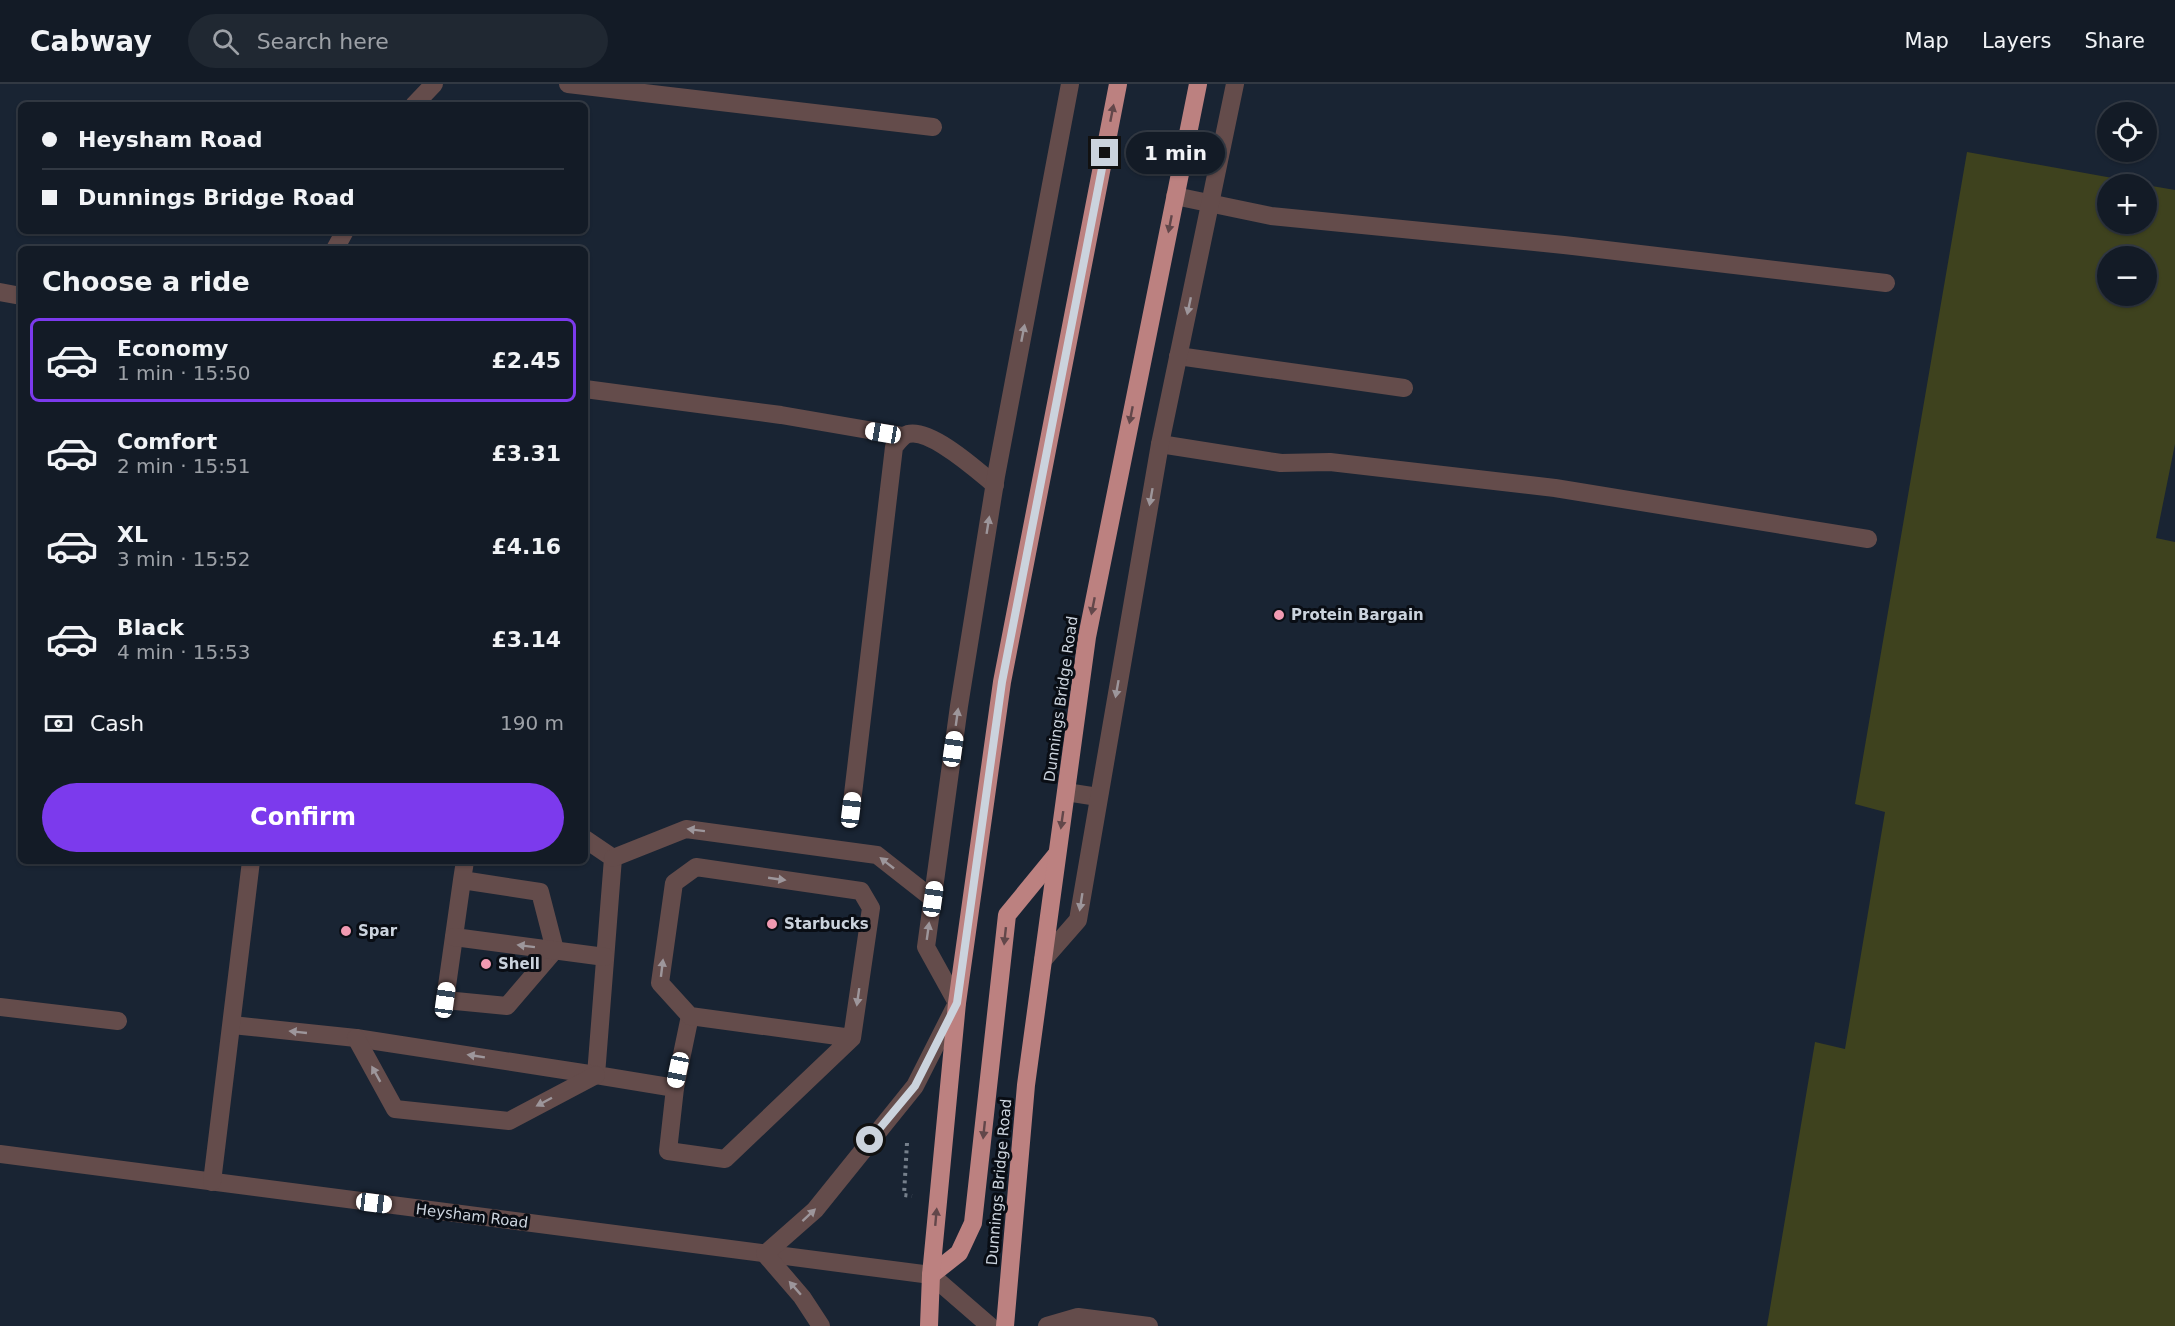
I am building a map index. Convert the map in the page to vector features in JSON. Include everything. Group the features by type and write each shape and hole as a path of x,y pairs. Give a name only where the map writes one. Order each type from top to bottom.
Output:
{"highway":[{"path":"929,1326 931,1275 957,1003 1002,682 1118,84"},
{"name":"Dunnings Bridge Road","path":"1005,1326 1026,1085 1087,637 1198,84"},
{"path":"931,1275 959,1253 973,1223 1007,915 1058,853"}],"street":[{"path":"417,102 434,84"},
{"path":"568,84 933,127"},
{"path":"820,1326 802,1297 765,1254 815,1210 915,1086 957,1003 926,947 959,706 995,485 1070,84"},
{"path":"1043,960 1078,920 1160,444 1235,84"},
{"path":"1175,196 1271,216 1564,245 1886,283"},
{"path":"0,292 18,295"},
{"path":"1179,356 1404,388"},
{"path":"588,389 781,415 903,436"},
{"path":"851,810 894,447 903,436 911,433 928,438 962,457 995,485"},
{"path":"1160,444 1281,463 1330,462 1555,488 1868,539"},
{"path":"1066,792 1098,798"},
{"path":"613,858 686,829 877,855 933,899"},
{"path":"588,841 613,858"},
{"path":"596,1075 613,858"},
{"path":"212,1182 251,864"},
{"path":"465,864 445,1000 507,1006 555,950"},
{"path":"690,1016 675,1088 669,1151 725,1159 852,1038 871,908 861,891 696,867 674,883 660,983 690,1016 852,1038"},
{"path":"462,880 540,892 555,950"},
{"path":"454,937 605,957"},
{"path":"0,1007 118,1021"},
{"path":"231,1025 356,1038 675,1088"},
{"path":"356,1038 395,1109 508,1121 596,1075"},
{"name":"Heysham Road","path":"0,1154 931,1275"},
{"path":"931,1275 990,1326"},
{"path":"1047,1326 1078,1317 1149,1326"}],"green space":[{"path":"1967,152 2097,175 2097,234 2157,234 2157,187 2175,190 2175,444 2156,538 2175,542 2175,1326 1767,1326 1815,1042 1845,1049 1885,812 1855,804"}],"place":[{"name":"Protein Bargain","path":"1279,615"},
{"name":"Starbucks","path":"772,924"},
{"name":"Spar","path":"346,931"},
{"name":"Shell","path":"486,964"}],"route":[{"path":"870,1140 915,1086 957,1003 1002,682 1105,153"}]}
